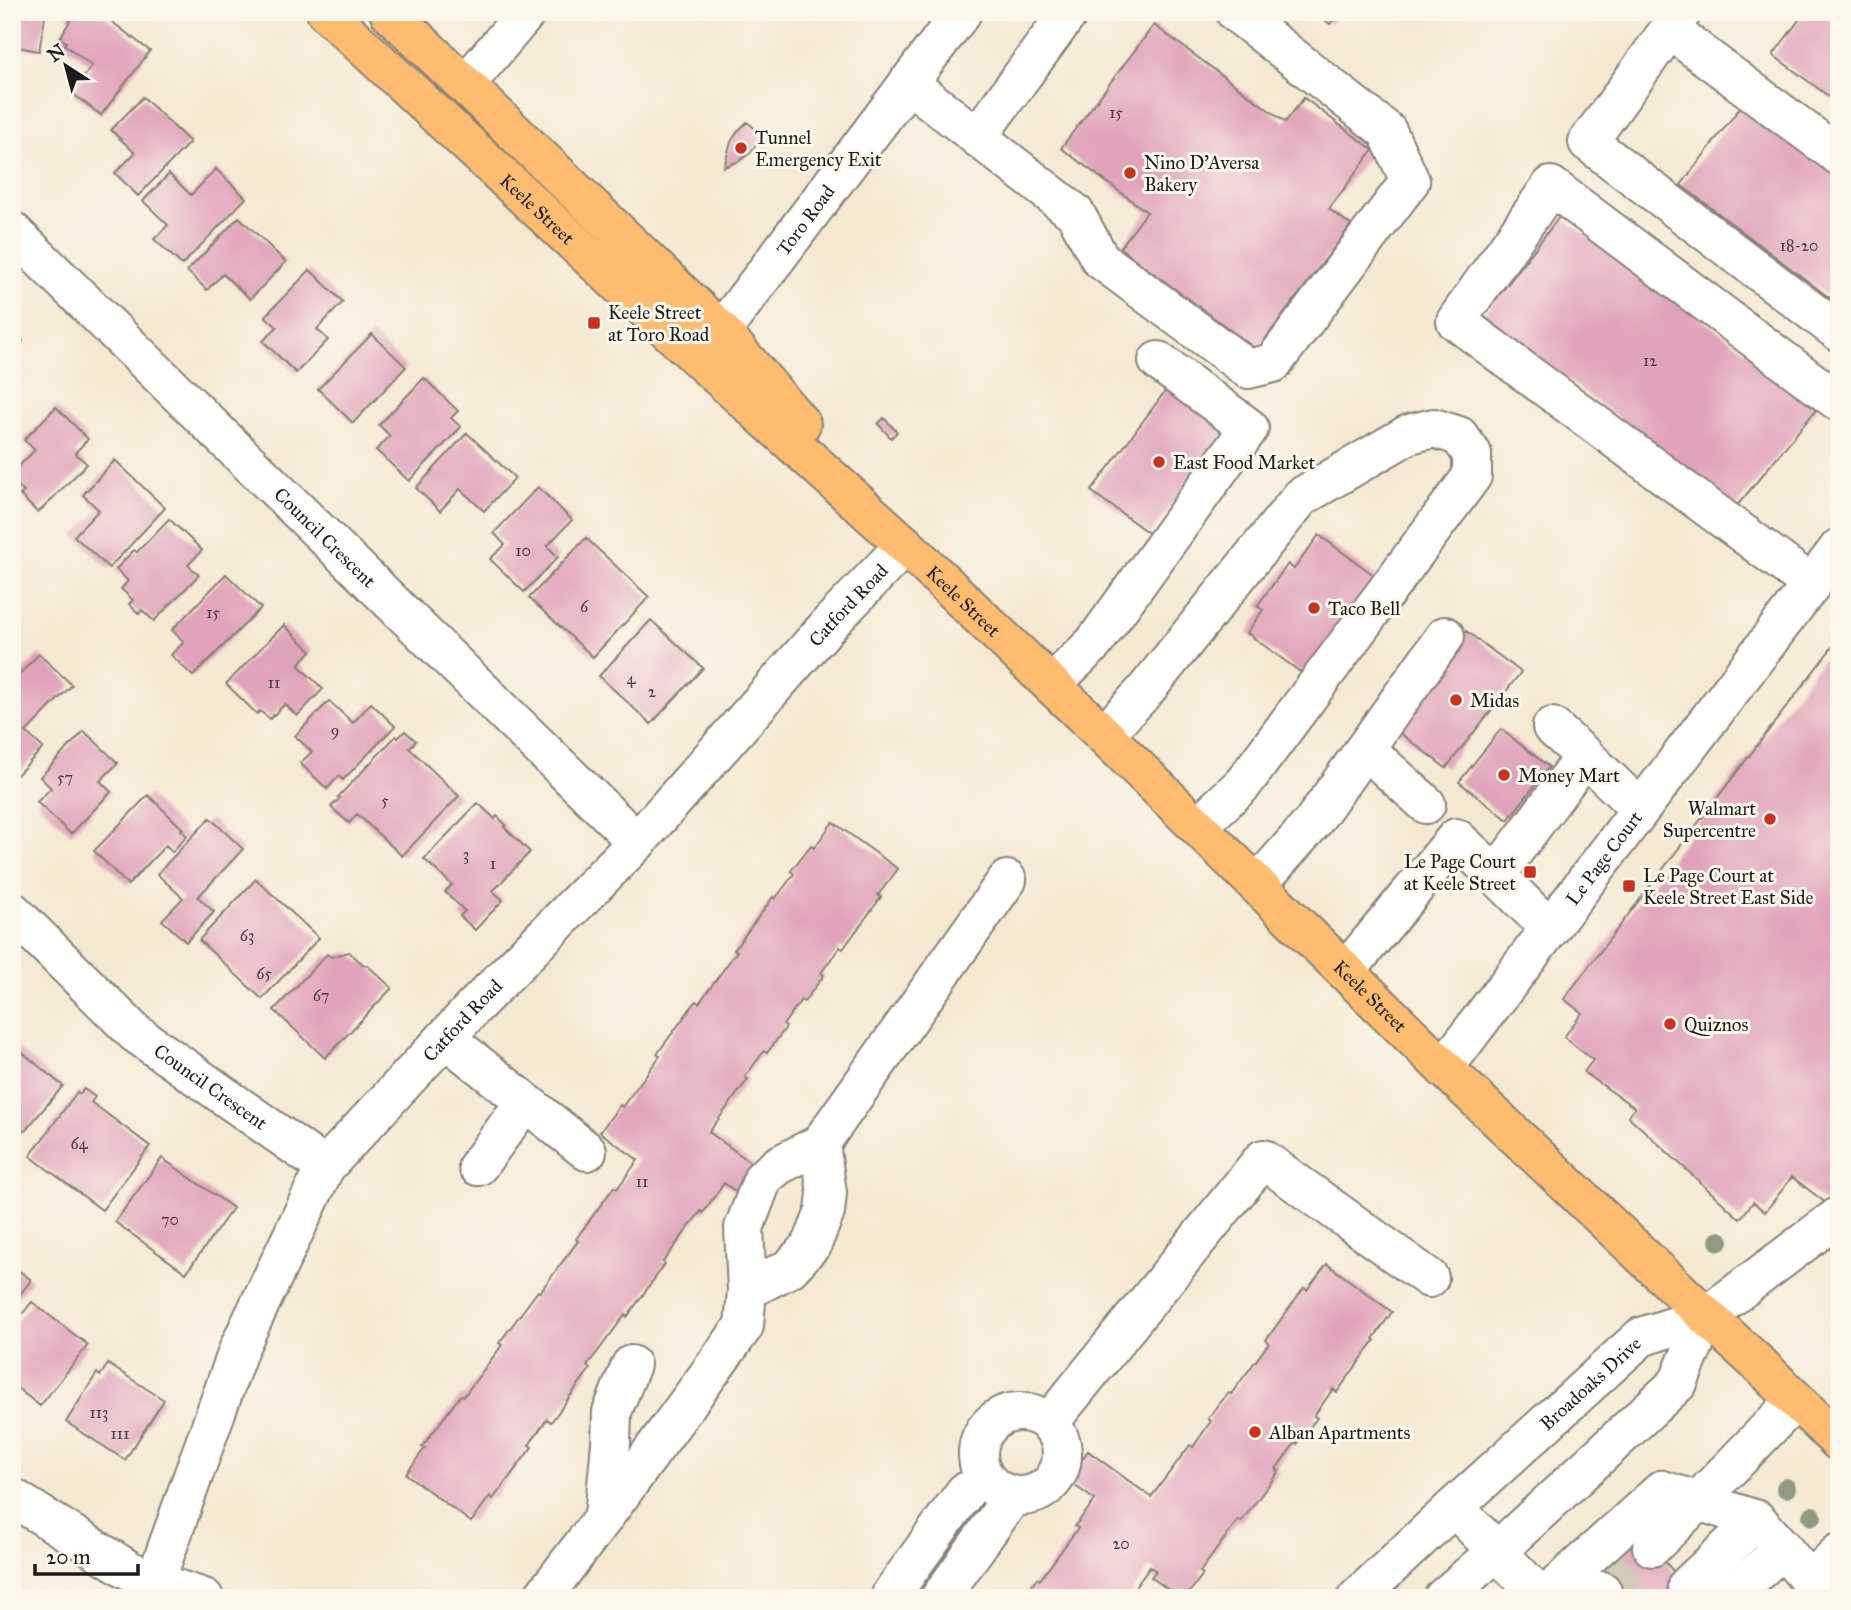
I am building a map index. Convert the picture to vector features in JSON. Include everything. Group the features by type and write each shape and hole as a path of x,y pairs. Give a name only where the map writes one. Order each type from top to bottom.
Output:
{"main road":[{"name":"Keele Street","path":"326,12 710,345"},
{"name":"Keele Street","path":"389,12 466,85 710,345 905,545 1052,684 1444,1068 1839,1442"}],"street":[{"path":"466,85 527,12"},
{"name":"Toro Road","path":"710,345 962,12"},
{"path":"977,137 1069,12"},
{"path":"908,83 1075,214 1100,259 1248,369 1273,363 1410,181 1387,131 1235,12"},
{"path":"1839,156 1676,21 1588,142 1839,332"},
{"path":"1811,584 1456,321 1551,186 1839,402"},
{"name":"Council Crescent","path":"12,231 637,842"},
{"path":"1052,684 1094,643 1249,428 1158,361"},
{"path":"1104,735 1144,691 1301,497 1409,434 1434,428 1459,436 1472,454 1472,477 1243,784 1198,826"},
{"name":"Catford Road","path":"149,1590 239,1348 325,1167 445,1038 637,842 831,622 905,545"},
{"name":"Le Page Court","path":"1444,1068 1839,548"},
{"path":"1257,885 1312,823 1445,636"},
{"path":"1552,727 1640,809"},
{"path":"1365,748 1426,804"},
{"path":"1496,875 1585,756"},
{"path":"1346,971 1456,838 1550,929"},
{"path":"542,1598 744,1326 747,1290 744,1228 763,1178 779,1166 820,1144 1007,880"},
{"name":"Council Crescent","path":"12,911 135,1033 325,1167"},
{"path":"445,1038 587,1151"},
{"path":"478,1166 525,1102"},
{"path":"747,1290 790,1268 812,1244 825,1212 827,1193 820,1144"},
{"path":"1049,1423 1264,1159 1429,1279"},
{"path":"1443,1598 1678,1383 1706,1316 1839,1216"},
{"name":"Broadoaks Drive","path":"1357,1598 1641,1337 1706,1316"},
{"path":"604,1517 612,1412 631,1365"},
{"path":"1652,1547 1796,1400"},
{"path":"1007,1413 1029,1413 1049,1423 1062,1447 1058,1474 1039,1493 1012,1497 992,1487 979,1468 978,1446 988,1426 1007,1413"},
{"path":"1454,1507 1542,1598 1662,1490 1757,1521 1783,1549 1801,1589 1839,1553"},
{"path":"892,1598 892,1593 965,1492"},
{"path":"12,1497 129,1570 149,1590 204,1598"},
{"path":"940,1598 1012,1497"},
{"path":"1687,1586 1757,1521"},
{"path":"1728,1598 1783,1549"}],"building":[{"path":"12,12 46,12 39,51 12,46"},
{"path":"70,12 99,12 150,51 101,115 72,93 92,66 60,38 71,19 68,17"},
{"path":"1314,12 1339,12 1330,24"},
{"path":"1805,12 1839,12 1839,104 1773,55"},
{"path":"1154,25 1285,122 1304,98 1373,150 1329,209 1351,225 1257,350 1120,248 1147,212 1061,148"},
{"path":"143,97 190,142 138,196 115,173 135,153 111,130"},
{"path":"1742,105 1839,178 1839,305 1681,185"},
{"name":"Tunnel Emergency Exit","path":"747,122 763,135 750,153 724,167 731,142"},
{"path":"216,169 246,198 182,265 154,239 168,225 143,201 169,174 191,195"},
{"path":"1560,216 1820,405 1736,507 1483,316"},
{"path":"239,217 286,262 250,299 223,274 207,290 187,271"},
{"path":"310,270 343,302 317,329 328,340 296,373 263,341 277,327 265,316"},
{"path":"12,331 23,341 12,353"},
{"path":"372,334 406,367 353,423 318,389"},
{"path":"424,378 458,411 451,418 461,427 409,481 376,450 390,436 379,425"},
{"name":"East Food Market","path":"1167,389 1226,432 1150,534 1091,491"},
{"path":"56,407 88,439 75,453 87,464 37,512 20,495 24,492 12,480 12,473 35,450 24,440"},
{"path":"884,418 897,432 891,438 878,424"},
{"path":"467,433 515,478 484,511 460,489 440,511 416,488"},
{"path":"115,460 165,508 109,568 74,536 99,510 83,495"},
{"path":"538,487 572,520 547,546 558,557 524,592 490,559 505,545 494,533"},
{"path":"169,519 202,550 188,565 199,575 154,621 142,610 139,614 129,604 133,600 121,589 128,581 116,569"},
{"name":"Taco Bell","path":"1319,535 1386,584 1314,682 1247,633 1263,610 1257,606 1288,564 1294,569"},
{"path":"586,538 649,597 593,657 529,598"},
{"path":"226,574 261,608 193,676 171,655 184,642 172,630"},
{"path":"651,620 703,668 651,724 599,676"},
{"path":"284,625 311,651 298,665 323,689 297,716 285,704 270,719 260,711 257,714 226,684"},
{"name":"Midas","path":"1466,631 1521,672 1446,768 1392,727"},
{"name":"Walmart Supercentre","path":"1839,638 1839,1213 1792,1177 1765,1212 1753,1202 1740,1219 1628,1116 1635,1108 1584,1072 1593,1060 1564,1037 1582,1013 1564,999"},
{"path":"39,654 72,685 26,732 43,748 15,777 12,774 12,682"},
{"path":"329,701 353,723 371,703 395,726 343,780 339,776 327,789 300,763 312,752 295,736"},
{"name":"Money Mart","path":"1501,729 1549,767 1508,820 1459,782"},
{"path":"84,731 118,763 100,781 111,792 71,834 37,802 51,788 40,777"},
{"path":"405,731 416,741 409,748 459,796 402,856 357,814 349,823 331,807 396,736 398,738"},
{"path":"148,795 187,836 172,852 166,845 128,885 94,851"},
{"path":"478,803 495,819 497,816 506,825 504,827 530,852 493,891 503,900 475,930 460,916 465,911 445,892 452,885 424,859"},
{"path":"210,818 243,849 198,897 214,912 186,942 162,920 183,898 157,874"},
{"path":"833,822 898,869 843,949 840,947 821,973 824,975 783,1025 786,1027 767,1053 764,1051 745,1077 748,1079 709,1132 765,1173 745,1199 724,1183 663,1262 665,1264 627,1317 625,1315 587,1366 590,1369 551,1422 547,1419 529,1445 532,1447 493,1499 490,1496 471,1522 406,1474 425,1448 422,1447 502,1345 499,1343 578,1241 576,1239 614,1187 617,1189 638,1160 600,1132 660,1056 657,1054 696,1001 699,1003 773,897 775,899 794,874 791,871 811,845 814,848"},
{"path":"256,879 319,938 262,999 199,940"},
{"path":"349,952 392,988 325,1058 274,1010 327,954 331,957"},
{"path":"12,1044 63,1086 25,1131 12,1120"},
{"path":"84,1089 95,1097 91,1102 150,1146 102,1210 30,1156 77,1092 80,1094"},
{"path":"162,1158 233,1208 186,1273 115,1222"},
{"name":"Alban Apartments","path":"1327,1264 1392,1312 1337,1392 1333,1389 1314,1416 1317,1418 1276,1469 1279,1471 1241,1522 1238,1520 1200,1572 1203,1574 1185,1598 1180,1598 1151,1577 1156,1571 1150,1567 1127,1598 1022,1598 1037,1578 1040,1580 1095,1500 1067,1480 1088,1451 1151,1497 1190,1445 1193,1447 1211,1421 1208,1419 1228,1393 1231,1394 1269,1343 1266,1340 1304,1288 1307,1290"},
{"path":"12,1265 31,1280 12,1305"},
{"path":"32,1302 88,1345 40,1406 12,1384 12,1327"},
{"path":"108,1364 164,1400 125,1460 66,1422 97,1373 100,1376"},
{"path":"1635,1531 1697,1598 1608,1598 1587,1575"}],"tunnel":[{"path":"1602,1591 1652,1547"}],"place":[{"name":"Tunnel Emergency Exit","path":"741,148"},
{"name":"Nino D'Aversa Bakery","path":"1130,173"},
{"name":"Keele Street at Toro Road","path":"594,323"},
{"name":"East Food Market","path":"1159,462"},
{"name":"Taco Bell","path":"1314,608"},
{"name":"Midas","path":"1456,700"},
{"name":"Money Mart","path":"1504,775"},
{"name":"Walmart Supercentre","path":"1770,819"},
{"name":"Le Page Court at Keele Street","path":"1530,872"},
{"name":"Le Page Court at Keele Street East Side","path":"1629,886"},
{"name":"Quiznos","path":"1670,1024"},
{"name":"Alban Apartments","path":"1255,1432"}]}
